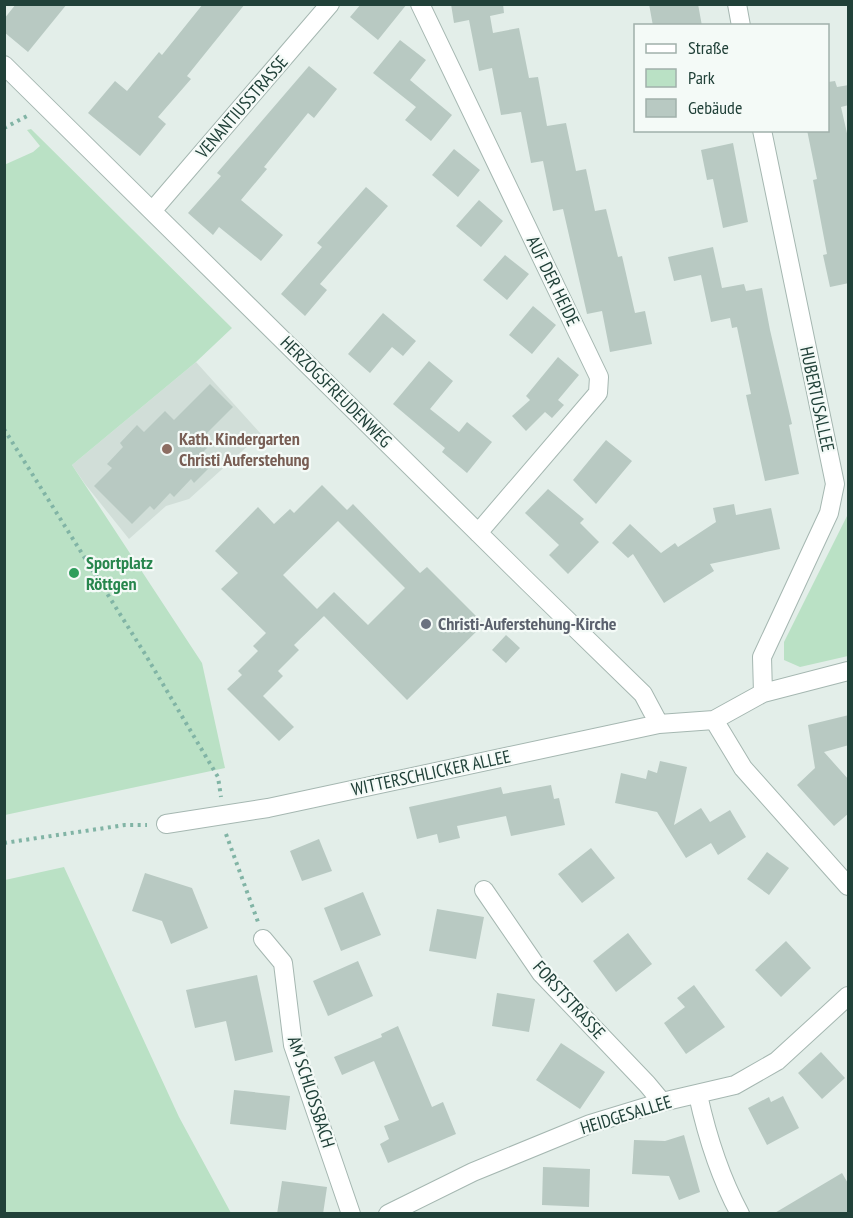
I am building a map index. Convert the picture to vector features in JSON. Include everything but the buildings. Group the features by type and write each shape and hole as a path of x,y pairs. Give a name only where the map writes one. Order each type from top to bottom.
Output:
{"street":[{"name":"VENANTIUSSTRASSE","path":"153,210 330,4"},
{"name":"AUF DER HEIDE","path":"420,4 599,377 598,393 478,533"},
{"path":"737,4 741,24"},
{"name":"HERZOGSFREUDENWEG","path":"4,65 644,694 659,724"},
{"name":"HUBERTUSALLEE","path":"762,132 835,484 829,513 762,657 763,693"},
{"name":"WITTERSCHLICKER ALLEE","path":"166,825 268,808 659,724 714,720 763,693 849,671"},
{"path":"714,720 743,768 849,886"},
{"name":"FORSTSTRASSE","path":"484,890 541,973 662,1102"},
{"name":"AM SCHLOSSBACH","path":"262,939 283,963 293,1045 351,1214"},
{"name":"HEIDGESALLEE","path":"388,1214 473,1172 590,1124 662,1102 735,1085 777,1061 849,996"},
{"path":"698,1095 704,1124 729,1193 740,1214"}],"path":[{"path":"4,429 145,654 218,777 221,816 255,911 262,939"},
{"path":"4,843 125,825 166,825"}],"shaded area":[{"name":"Kath. Kindergarten Christi Auferstehung","path":"196,362 261,434 189,499 166,506 129,539 72,465"}],"green space":[{"path":"31,129 232,328 196,362 72,465 202,663 225,768 5,815 4,165 33,152 40,146 27,130"},
{"path":"848,514 848,656 800,667 784,660 784,642"},
{"path":"64,867 179,1117 231,1213 5,1213 5,880"}],"place":[{"name":"Kath. Kindergarten Christi Auferstehung","path":"167,449"},
{"name":"Sportplatz Röttgen","path":"74,573"},
{"name":"Christi-Auferstehung-Kirche","path":"426,624"}]}
